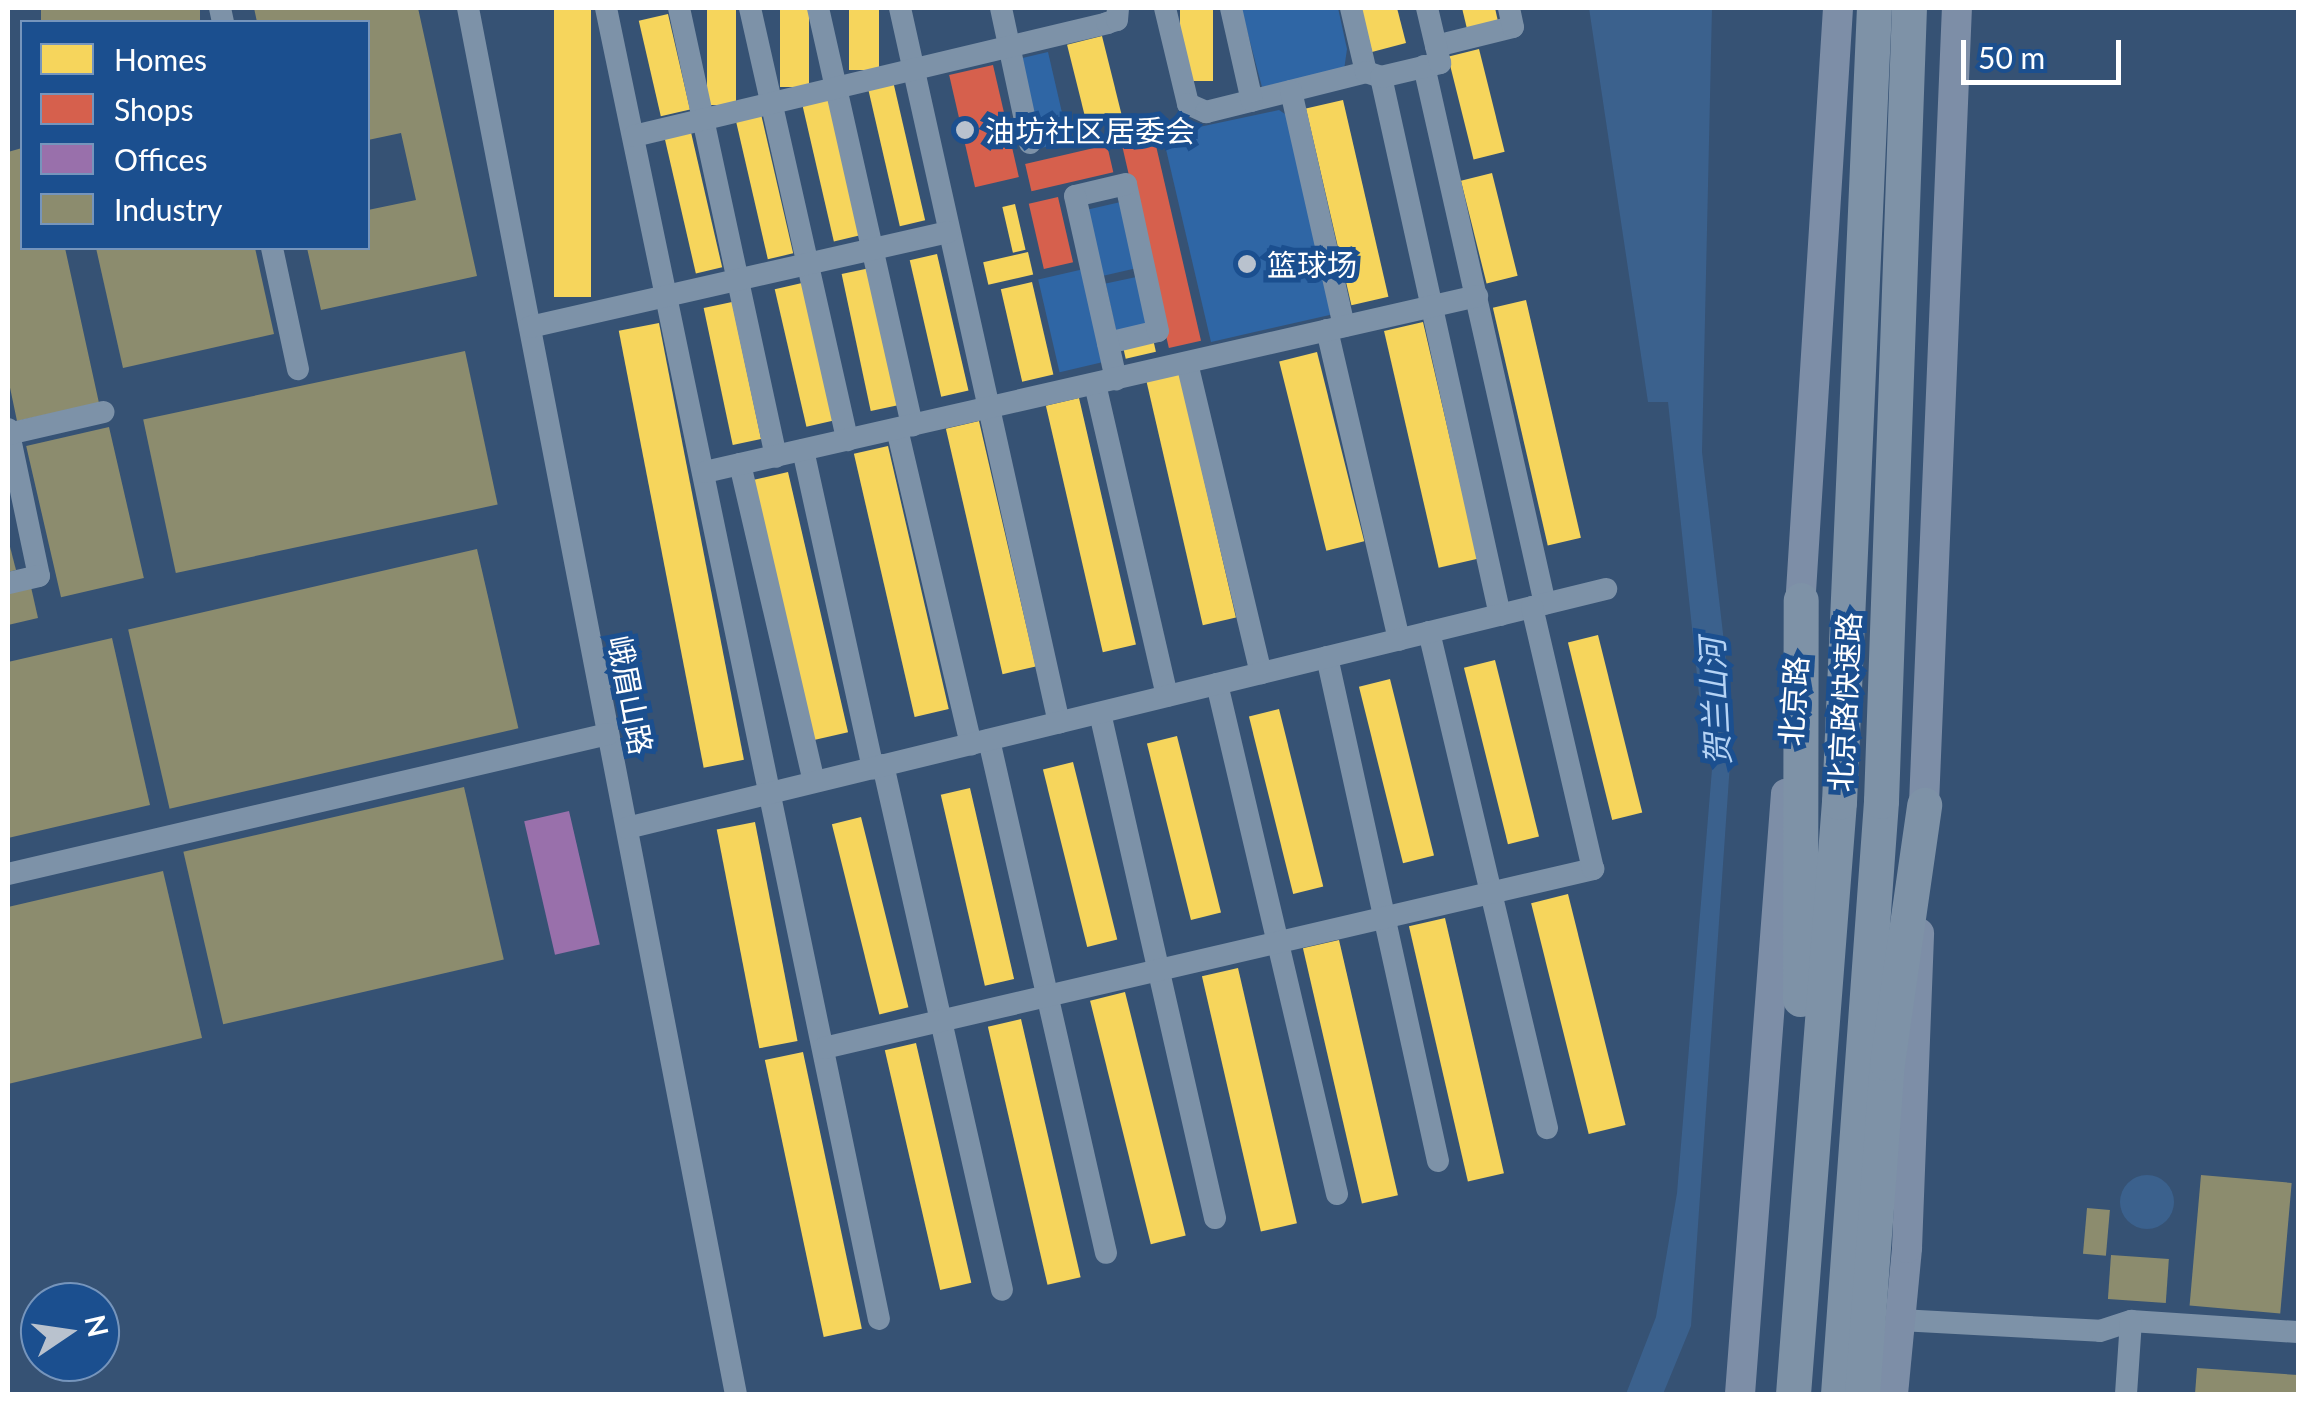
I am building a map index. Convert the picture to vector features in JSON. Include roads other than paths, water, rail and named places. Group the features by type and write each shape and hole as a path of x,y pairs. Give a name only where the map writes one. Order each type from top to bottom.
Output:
{"highway":[{"name":"北京路快速路","path":"1793,1394 1839,802 1874,8"},
{"name":"北京路快速路","path":"1838,1394 1881,801 1910,8"},
{"path":"1778,1394 1803,960 1801,600"},
{"path":"1862,1394 1887,1063 1924,805"}],"main road":[{"name":"北京路","path":"1740,1394 1801,600 1838,8"},
{"path":"1892,1394 1900,1320 1957,8"}],"street":[{"name":"峨眉山路","path":"468,8 736,1394"},
{"path":"610,8 878,1320"},
{"path":"679,8 776,457"},
{"path":"750,8 848,440"},
{"path":"818,8 871,250 904,427 980,742 1047,996 1106,1254"},
{"path":"900,8 1059,722"},
{"path":"1001,8 1030,144"},
{"path":"634,136 772,105 912,65 1117,20 1118,8"},
{"path":"1165,8 1194,112 1440,63 1427,8"},
{"path":"1230,8 1252,101"},
{"path":"1352,8 1374,74 1432,306 1500,615"},
{"path":"1436,46 1514,27 1509,8"},
{"path":"824,1048 1593,869 1476,296 1424,66"},
{"path":"1290,91 1400,640"},
{"path":"1108,343 1158,332 1126,184 1075,196 1108,343 1105,382 1167,696"},
{"path":"530,327 948,232"},
{"path":"272,250 298,370"},
{"path":"705,472 1476,296"},
{"path":"1187,363 1261,674"},
{"path":"8,583 38,576 8,432 103,412"},
{"path":"803,450 1002,1290"},
{"path":"740,464 814,782"},
{"path":"626,828 1606,589"},
{"path":"1429,632 1547,1128"},
{"path":"1327,657 1438,1161"},
{"path":"1217,684 1338,1194"},
{"path":"1100,713 1215,1218"},
{"path":"8,874 608,734"},
{"path":"1900,1320 2100,1331 2131,1321 2298,1332"},
{"path":"2126,1394 2131,1321"}],"water":[{"name":"贺兰山河","path":"1589,8 1712,8 1702,452 1733,720 1691,1326 1663,1394 1626,1394 1656,1317 1677,1193 1716,721 1702,722 1668,402 1648,402"},
{"path":"2147,1175 2166,1183 2174,1202 2166,1221 2147,1229 2128,1221 2120,1202 2128,1183"}],"place":[{"name":"油坊社区居委会","path":"965,130"},
{"name":"篮球场","path":"1247,264"}]}
